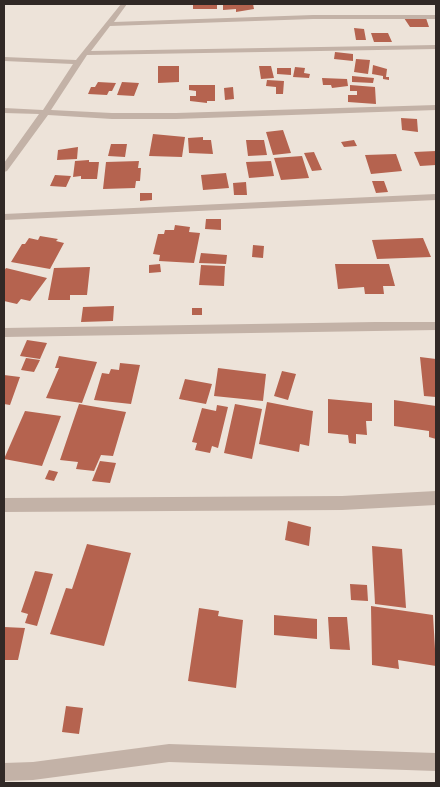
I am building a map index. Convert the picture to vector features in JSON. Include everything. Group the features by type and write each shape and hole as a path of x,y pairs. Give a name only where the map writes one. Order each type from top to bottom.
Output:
{"street":[{"path":"4,169 78,62 124,4"},
{"path":"110,24 313,17 436,17"},
{"path":"86,52 212,52 436,47"},
{"path":"4,59 78,62"},
{"path":"4,110 44,113 176,116 436,108"},
{"path":"4,217 436,197"},
{"path":"4,333 436,326"},
{"path":"4,504 342,503 436,498"},
{"path":"4,772 169,753 436,762"}],"building":[{"path":"193,4 217,4 217,9 193,9"},
{"path":"223,4 253,4 254,9 236,12 236,9 223,10"},
{"path":"404,18 426,18 429,27 410,27"},
{"path":"354,28 364,29 366,40 356,40"},
{"path":"371,33 388,33 392,42 374,42"},
{"path":"335,52 353,54 353,61 334,59"},
{"path":"356,59 370,60 368,74 354,72"},
{"path":"373,65 387,69 386,77 389,77 389,80 383,79 383,76 372,74"},
{"path":"158,66 179,66 179,82 158,83"},
{"path":"259,66 271,66 274,78 261,79"},
{"path":"295,67 305,68 304,73 310,74 309,78 293,77"},
{"path":"277,68 291,68 291,75 277,74"},
{"path":"352,76 374,78 373,83 352,82"},
{"path":"322,78 347,79 348,86 332,88 331,85 323,85"},
{"path":"267,80 284,81 283,94 276,94 276,87 266,86"},
{"path":"98,82 116,83 112,91 109,91 107,95 88,94 91,87 95,87"},
{"path":"122,82 139,83 134,96 117,95"},
{"path":"189,85 215,85 215,101 207,101 207,103 190,101 190,96 196,96 196,91 189,90"},
{"path":"350,85 375,87 376,104 348,102 348,95 357,95 357,91 350,91"},
{"path":"233,87 234,99 225,100 224,88"},
{"path":"401,118 417,119 418,132 402,130"},
{"path":"283,130 291,153 273,155 266,132"},
{"path":"153,134 185,137 182,157 149,156"},
{"path":"203,137 203,140 211,140 213,154 189,153 188,138"},
{"path":"246,140 264,140 267,155 248,156"},
{"path":"354,140 357,146 344,147 341,142"},
{"path":"111,144 127,144 125,157 108,156"},
{"path":"78,147 77,159 57,160 58,150"},
{"path":"436,151 436,165 420,166 414,152"},
{"path":"314,152 322,170 312,171 304,153"},
{"path":"396,154 402,171 371,174 365,155"},
{"path":"302,156 309,178 281,180 274,158"},
{"path":"89,160 89,162 99,162 97,179 81,179 81,176 73,177 75,161"},
{"path":"139,161 138,168 141,168 140,181 136,181 135,188 103,189 106,162"},
{"path":"271,161 274,176 249,178 246,162"},
{"path":"226,173 229,188 203,190 201,175"},
{"path":"55,175 71,176 66,187 50,186"},
{"path":"372,181 384,181 388,192 376,193"},
{"path":"246,182 247,195 234,195 233,183"},
{"path":"140,193 152,193 152,200 140,201"},
{"path":"206,219 221,219 221,230 205,229"},
{"path":"175,225 190,227 189,232 200,233 194,263 159,261 160,255 153,254 158,234 164,234 165,230 174,230"},
{"path":"40,236 58,239 56,241 64,243 50,269 11,262 22,244 25,244 29,238 38,240"},
{"path":"423,238 431,257 377,259 372,240"},
{"path":"253,245 264,246 263,258 252,257"},
{"path":"201,253 227,255 226,264 199,263"},
{"path":"160,264 161,272 149,273 149,265"},
{"path":"335,264 389,264 395,286 383,286 384,294 365,294 364,287 338,289"},
{"path":"201,265 225,266 224,286 199,285"},
{"path":"90,267 87,295 70,295 70,300 48,300 54,268"},
{"path":"6,268 47,278 30,301 21,299 17,304 4,301 4,271"},
{"path":"114,306 113,321 81,322 83,307"},
{"path":"192,308 202,308 202,315 192,315"},
{"path":"27,340 47,343 40,359 20,356"},
{"path":"59,356 97,362 82,403 46,398 59,368 55,368"},
{"path":"420,357 436,359 436,397 424,396"},
{"path":"26,358 40,360 34,372 21,370"},
{"path":"120,363 140,365 131,404 94,400 102,373 109,374 111,369 119,370"},
{"path":"218,368 266,374 263,401 214,396"},
{"path":"282,371 296,374 288,400 274,396"},
{"path":"4,375 20,377 10,405 4,404"},
{"path":"185,379 212,384 206,404 179,399"},
{"path":"328,399 372,403 372,421 366,421 367,435 356,434 356,444 349,443 348,435 328,433"},
{"path":"394,400 436,406 436,439 429,437 429,431 394,426"},
{"path":"267,402 313,411 309,446 300,444 299,452 259,444"},
{"path":"79,404 126,412 113,456 101,455 94,471 76,469 78,462 60,460"},
{"path":"235,404 262,409 252,459 224,453"},
{"path":"217,405 228,407 218,448 212,446 210,453 195,450 197,443 192,442 202,408 216,411"},
{"path":"25,411 61,416 42,466 4,459"},
{"path":"100,461 116,463 110,483 92,481"},
{"path":"49,470 58,472 54,481 45,479"},
{"path":"288,521 311,527 309,546 285,540"},
{"path":"87,544 131,553 104,646 50,634 66,588 72,589"},
{"path":"372,546 402,549 406,608 375,604"},
{"path":"35,571 53,574 37,626 25,623 28,614 21,612"},
{"path":"350,584 367,585 368,601 351,600"},
{"path":"371,606 433,615 436,666 398,660 399,669 372,665"},
{"path":"199,608 219,611 218,616 243,620 236,688 188,681"},
{"path":"274,615 317,619 317,639 274,635"},
{"path":"328,617 347,617 350,650 330,649"},
{"path":"4,627 25,628 18,660 4,660"},
{"path":"66,706 83,708 79,734 62,732"}]}
